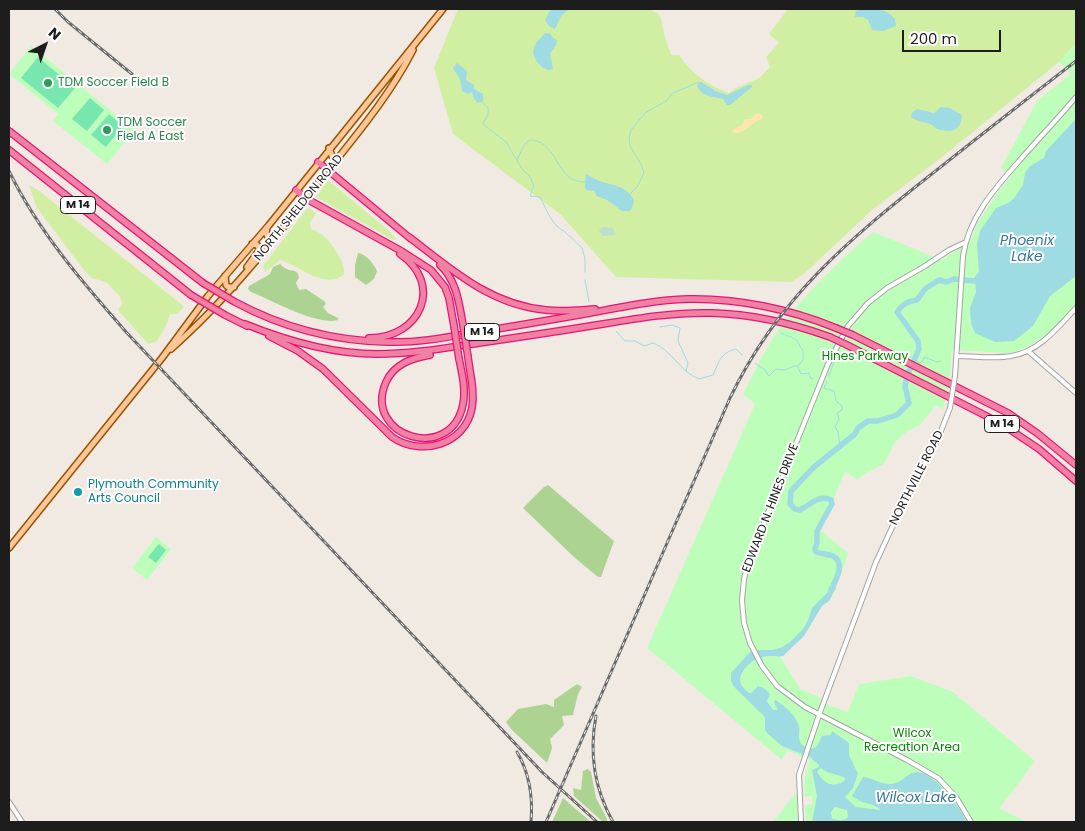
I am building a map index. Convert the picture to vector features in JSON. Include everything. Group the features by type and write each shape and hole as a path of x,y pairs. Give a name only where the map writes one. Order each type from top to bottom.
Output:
{"highway":[{"name":"M 14","path":"9,131 203,282 235,302 282,324 338,338 389,342 426,340 512,327 626,306 688,299 740,302 787,312 853,335 1008,413 1037,432 1076,465"},
{"name":"M 14","path":"9,150 192,295 224,315 282,338 316,346 376,354 425,352 647,316 694,313 766,318 805,328 830,338 1000,422 1039,449 1076,481"},
{"path":"318,162 409,237 471,284 506,301 533,308 559,311 626,306"},
{"path":"296,190 307,199 420,262 434,273 445,287 449,298 454,326 459,359 464,393 464,403 460,414 453,426 438,436 421,439 408,436 394,426 386,416 382,399 384,386 394,370 414,358 452,351 478,343"},
{"path":"338,338 378,338 393,335 410,324 420,308 422,290 417,271 405,257 373,236"},
{"path":"245,324 298,351 314,362 332,376 392,437 414,447 425,448 440,444 453,437 466,424 472,408 473,394 468,357 458,294 450,277 442,266 409,237"}],"main road":[{"name":"NORTH SHELDON ROAD","path":"9,548 162,358 226,275 269,225 329,148 444,9"},
{"name":"NORTH SHELDON ROAD","path":"162,358 234,288 280,234 370,117 407,62 417,43"},
{"path":"359,112 370,117"},
{"path":"329,148 332,156 338,159"},
{"path":"269,225 266,233 268,237 272,238 280,234"},
{"path":"240,280 242,274 259,252 259,247 252,244"},
{"path":"226,275 226,284 228,287 234,288"}],"street":[{"name":"NORTHVILLE ROAD","path":"801,822 799,775 819,715 876,562 896,518 937,441 950,408 956,376 966,242 974,220 990,196 1076,97"},
{"name":"EDWARD N. HINES DRIVE","path":"966,242 949,250 876,296 851,322 835,348 748,563 742,600 744,622 753,650 767,674 782,690 819,715 938,778 956,798 971,822"},
{"path":"957,356 1006,357 1028,351 1043,342 1076,308"},
{"path":"1028,351 1076,393"},
{"path":"9,802 22,822"}],"green space":[{"path":"458,9 651,9 653,12 658,13 661,18 671,55 679,55 689,68 701,78 714,87 729,93 759,78 770,67 766,57 779,43 769,34 788,9 1076,9 1076,43 1059,62 942,157 872,210 805,273 791,282 616,277 561,215 453,134 434,68"},
{"name":"Hines Parkway","path":"1076,43 1076,306 1038,341 1019,350 1009,353 952,350 948,389 943,409 936,405 920,425 906,432 895,442 884,464 861,476 858,480 845,471 821,531 848,553 844,566 801,640 779,655 800,689 821,698 820,702 848,712 859,684 911,676 953,692 1035,761 999,809 1028,822 806,822 805,805 813,804 812,796 804,797 805,777 810,760 787,750 782,760 647,648 755,404 743,394 773,338 788,317 822,278 873,232 942,260 971,240 978,222 1011,177 1001,168 1037,101 1071,74 1059,62"},
{"path":"31,46 135,130 107,164 53,121 58,114 9,74"},
{"name":"TDM Soccer Field B","path":"38,57 75,88 58,108 21,78"},
{"path":"90,98 104,110 87,131 72,119"},
{"name":"TDM Soccer Field A East","path":"109,114 123,126 106,147 91,135"},
{"path":"328,180 388,230 396,239 394,240 316,197"},
{"path":"29,185 38,190 181,304 184,308 176,314 170,314 167,324 157,341 148,344 118,310 122,303 120,296 107,283 92,278 84,270 37,208"},
{"path":"309,208 316,213 310,222 311,229 322,234 331,244 341,260 344,274 329,280 312,275 280,260 265,272 263,266"},
{"path":"603,227 613,228 616,235 602,236 599,230"},
{"path":"358,253 364,255 377,271 374,279 366,285 355,277"},
{"path":"280,264 288,270 296,272 299,277 296,283 299,290 306,289 324,301 326,304 323,307 328,313 338,318 338,320 329,321 307,316 248,289 249,286 270,274 273,267"},
{"path":"548,485 614,541 601,577 598,577 575,558 523,508"},
{"path":"156,537 171,549 147,580 132,568"},
{"path":"159,544 166,550 156,563 148,557"},
{"path":"577,684 582,687 578,694 573,715 562,716 564,725 550,739 552,748 547,763 506,722 518,709 546,704 554,707 554,700"},
{"path":"588,769 591,772 596,798 607,822 603,822 574,796 573,788 581,790 583,771"},
{"path":"795,794 797,796 798,822 773,822"},
{"path":"563,798 591,822 552,822"}],"sand":[{"path":"760,113 763,117 762,119 744,131 732,132 732,130 742,125 745,119 751,119"}],"water":[{"path":"551,9 569,9 561,16 555,29 549,26 545,20"},
{"path":"876,9 892,15 896,26 883,31 872,30 868,20 863,17 855,17 856,11"},
{"path":"545,33 551,34 557,40 550,54 553,69 549,70 542,67 536,61 533,53 535,45"},
{"path":"457,63 467,71 466,80 474,85 474,89 483,94 483,101 478,103 474,99 472,92 468,94 462,91 460,79 453,68"},
{"path":"701,82 727,95 748,85 752,85 752,87 730,105 727,105 723,99 708,96 701,92 697,85"},
{"path":"941,107 950,108 962,115 960,124 956,129 950,131 940,130 911,117 912,113 917,109 934,113"},
{"name":"Phoenix Lake","path":"1076,119 1076,276 1050,296 1033,326 1014,341 995,342 975,333 971,323 970,308 976,292 975,277 979,272 977,244 980,231 996,208 1010,202 1015,197 1023,185 1025,173 1030,166 1044,158 1046,151"},
{"path":"586,174 627,191 634,201 630,211 622,211 607,200 597,196 594,191 586,190"},
{"name":"Wilcox Lake","path":"835,583 836,588 829,601 822,606 804,636 783,656 758,658 747,666 740,679 741,684 749,693 758,686 764,688 770,694 767,701 773,710 778,710 774,703 775,700 789,711 797,722 799,740 804,746 815,748 822,736 831,735 832,731 849,743 849,755 858,774 853,788 845,797 856,807 881,810 852,796 863,777 892,784 916,772 931,777 946,791 967,822 812,822 817,796 812,770 819,767 819,765 810,757 782,746 768,734 765,730 765,717 734,687 731,681 731,673 754,650 773,650 790,642 803,629 812,608 828,592 829,587","holes":["821,768 826,772 845,778 845,780 841,783 829,784 819,775 817,771","835,807 847,810 848,817 842,820 832,819 831,812"]}],"waterway":[{"path":"630,194 637,187 644,173 630,146 631,130 645,113 666,101 673,93 699,82 701,84"},
{"path":"481,101 488,108 488,115 483,124 506,142 522,169 531,178 534,187"},
{"path":"517,160 526,143 531,140 537,141 550,150 569,177 576,181 585,182"},
{"path":"533,188 530,196 540,197 556,225 582,248 585,259 585,272"},
{"path":"831,590 839,572 839,563 833,556 816,552 815,548 817,531 832,504 831,500 822,498 800,510 795,509 790,504 791,491 814,467 855,434 858,428 868,421 878,421 897,415 909,403 905,386 907,376 919,349 918,341 897,312 901,307 908,302 917,300 925,289 939,280 946,282 954,279 975,281 980,276"},
{"path":"585,280 589,302"},
{"path":"660,327 672,325 680,328 678,341 688,363 686,371"},
{"path":"616,331 625,341 635,341 644,346 653,343 660,346 686,371 699,379 713,375 726,353 736,349 742,355"},
{"path":"755,363 765,370 769,376 776,369 785,370 798,366 803,360 803,350 797,341 781,333"},
{"path":"828,377 837,355"},
{"path":"914,360 920,363 924,357 937,362 941,361"},
{"path":"798,367 801,374 809,373 810,378 813,379"},
{"path":"827,381 824,388 834,391 836,401 842,406 842,410 837,413 839,419 835,427 838,432 840,446"}],"railway":[{"path":"55,9 68,22 132,74"},
{"path":"546,822 730,398 749,362 770,330 818,273 872,222 1076,61"},
{"path":"9,171 33,215 62,256 127,333 542,772 597,822"},
{"path":"596,716 593,744 595,771 602,797 613,822"},
{"path":"517,752 530,786 531,822"}],"place":[{"name":"TDM Soccer Field B","path":"48,83"},
{"name":"TDM Soccer Field A East","path":"107,130"},
{"name":"Plymouth Community Arts Council","path":"78,492"}],"park label":[{"name":"Wilcox Recreation Area","path":"912,741"}]}
